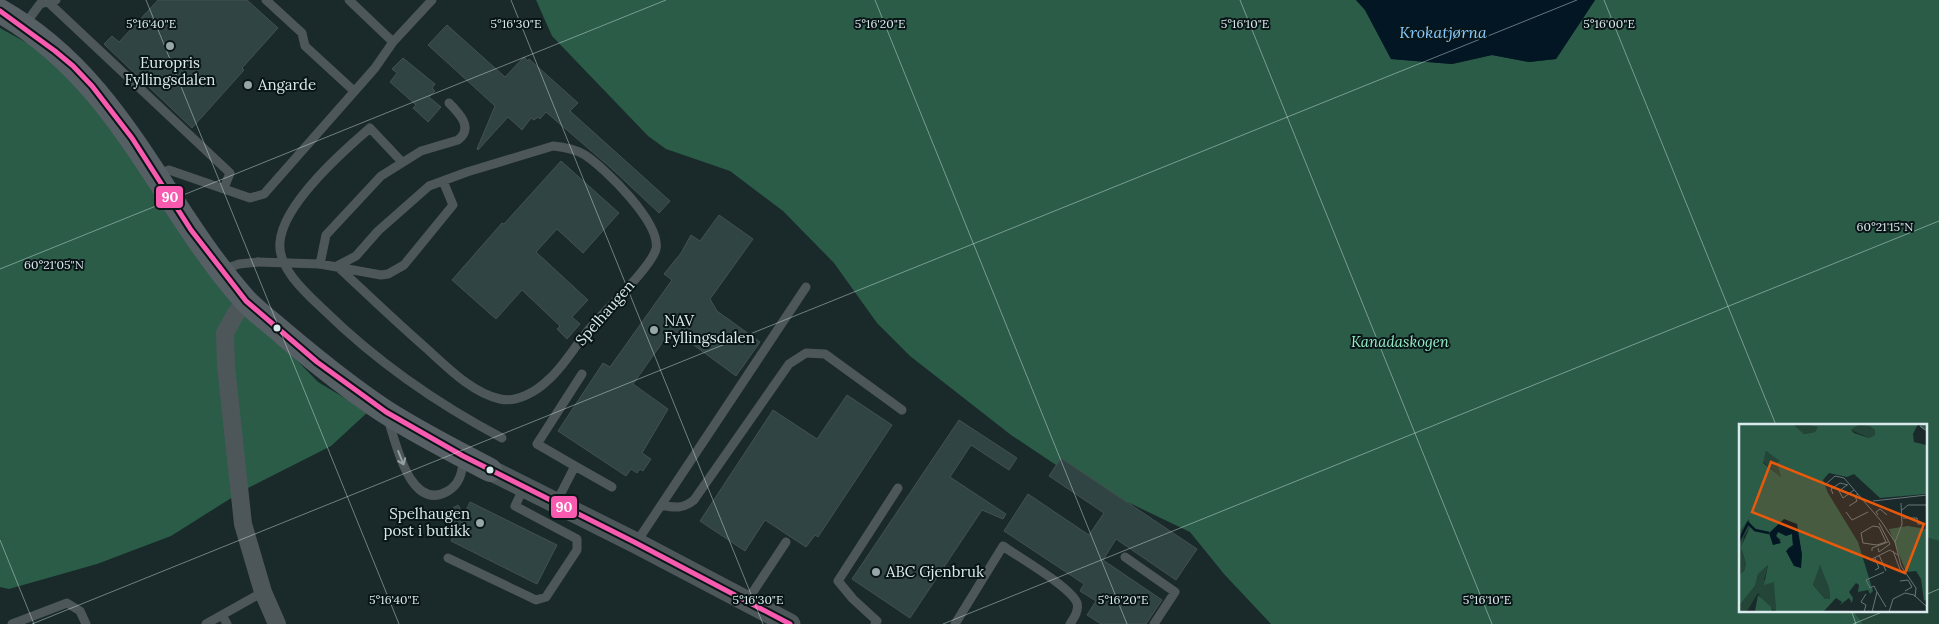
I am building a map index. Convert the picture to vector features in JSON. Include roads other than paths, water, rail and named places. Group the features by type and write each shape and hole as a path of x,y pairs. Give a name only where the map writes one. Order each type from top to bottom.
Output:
{"main road":[{"path":"0,11 72,66 92,86 132,138 192,230 246,301 317,362 386,412 490,470"}],"street":[{"path":"246,301 236,313 226,333 226,366 243,524 263,592 277,624"},
{"path":"490,470 636,543 790,624"}],"lane":[{"path":"266,0 302,33 305,46 354,91"},
{"path":"349,0 393,42"},
{"path":"156,175 169,170 250,198 264,194 375,68 393,42 432,0"},
{"path":"23,27 40,4 52,1 230,173 224,188"},
{"path":"320,264 326,235 330,229 380,176 421,151 458,140 462,137 465,131 463,119 449,103"},
{"path":"402,162 370,128 333,160 303,195 282,231 280,242 283,259 302,289 374,356 439,402 502,438"},
{"name":"Spelhaugen","path":"553,146 568,148 584,154 620,186 648,219 656,240 656,248 652,257 641,272 605,310 554,373 536,390 524,396 506,400 489,395 450,369 337,266 356,256 378,231 429,186 443,181 553,146"},
{"path":"222,270 239,264 258,262 320,264 381,276 388,274 404,265 453,205 443,181"},
{"path":"636,543 806,287"},
{"path":"662,505 676,509 686,507 694,500 789,364 806,353 825,354 902,410"},
{"path":"582,374 537,444 612,487"},
{"path":"386,412 406,472 419,490 429,495 440,494 456,484 461,474 463,456"},
{"path":"555,503 575,466"},
{"path":"448,558 536,600 546,597 577,550 577,539 515,506 524,487"},
{"path":"875,624 878,620 853,599 838,581 898,488"},
{"path":"747,601 786,542"},
{"path":"956,624 1002,546 1069,591 1077,603 1076,615 1070,624"},
{"path":"1125,557 1175,592 1154,624"},
{"path":"206,624 263,592"},
{"path":"12,624 67,603 80,611 86,624"},
{"path":"222,614 227,624"}],"water":[{"name":"Krokatjørna","path":"1356,0 1595,0 1556,59 1529,62 1492,55 1452,64 1391,59 1365,10"}],"place":[{"name":"Europris Fyllingsdalen","path":"170,46"},
{"name":"Angarde","path":"248,85"},
{"name":"NAV Fyllingsdalen","path":"654,330"},
{"name":"Spelhaugen post i butikk","path":"480,523"},
{"name":"ABC Gjenbruk","path":"876,572"}],"park label":[{"name":"Kanadaskogen","path":"1400,342"}]}
